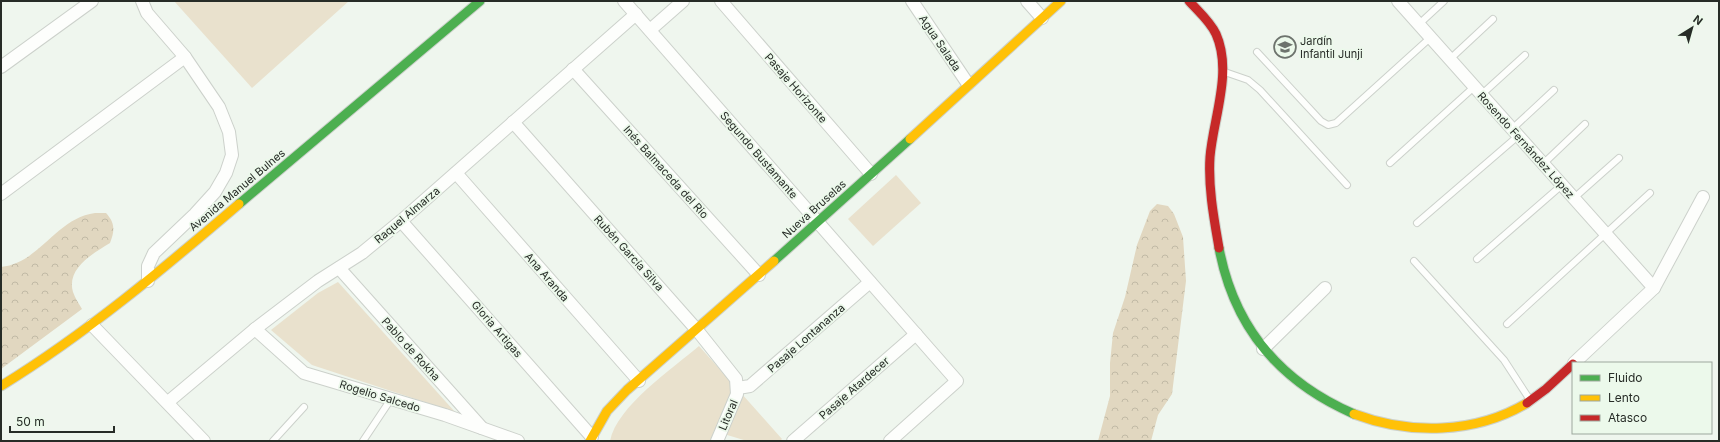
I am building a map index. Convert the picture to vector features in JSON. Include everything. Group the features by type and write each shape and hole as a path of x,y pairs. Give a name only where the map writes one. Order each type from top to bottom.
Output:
{"street":[{"path":"1,68 92,1"},
{"path":"142,1 151,19 186,57 219,107 228,132 232,155 226,173 215,192 195,214 154,253 148,266 148,281"},
{"name":"Avenida Manuel Bulnes","path":"1,386 28,370 92,325 148,281 480,1"},
{"name":"Segundo Bustamante","path":"624,1 957,381 890,441"},
{"path":"650,30 683,1"},
{"name":"Pasaje Horizonte","path":"721,1 871,174"},
{"name":"Agua Salada","path":"912,1 968,84"},
{"path":"1027,1 1042,18"},
{"name":"Nueva Bruselas","path":"591,439 612,406 818,222 1061,1"},
{"path":"1189,1 1216,35 1222,52 1222,70 1210,162 1218,241 1222,264 1236,304 1263,349 1290,377 1311,394 1340,409 1377,421 1420,428 1464,426 1478,424 1504,416 1531,402 1572,366"},
{"name":"Rosendo Fernández López","path":"1398,1 1449,60 1654,288"},
{"name":"Raquel Almarza","path":"168,402 255,329 318,281 362,253 401,221 636,14"},
{"path":"1,194 186,57"},
{"name":"Inés Balmaceda del Rio","path":"573,69 758,275"},
{"name":"Rubén García Silva","path":"513,122 697,330 736,379 738,388"},
{"name":"Ana Aranda","path":"456,173 639,381"},
{"path":"1576,362 1654,288 1703,197"},
{"name":"Gloria Artigas","path":"401,221 591,439"},
{"name":"Pablo de Rokha","path":"340,268 483,429"},
{"name":"Pasaje Lontananza","path":"738,388 750,386 870,282"},
{"path":"1263,349 1325,288"},
{"path":"92,325 204,441"},
{"name":"Rogelio Salcedo","path":"255,329 304,373 391,399 518,441"},
{"name":"Pasaje Atardecer","path":"793,441 916,334"},
{"name":"Litoral","path":"719,441 738,388"}],"lane":[{"path":"1418,25 1444,1"},
{"path":"1449,60 1494,19"},
{"path":"1257,52 1321,121 1332,124 1336,123 1430,38"},
{"path":"1390,163 1477,91 1525,55"},
{"path":"1222,70 1248,80 1260,90 1347,185"},
{"path":"1417,224 1515,133 1554,90"},
{"path":"1543,164 1585,124"},
{"path":"1574,198 1619,158"},
{"path":"1477,259 1562,185"},
{"path":"1507,324 1650,193"},
{"path":"1414,261 1504,360 1531,402"},
{"path":"363,441 391,399"},
{"path":"273,441 304,406"}],"green space":[{"path":"1157,204 1168,206 1174,214 1183,237 1186,281 1172,394 1158,415 1151,441 1098,441 1110,396 1110,363 1113,333 1125,297 1137,245 1150,211"},
{"path":"95,213 106,213 113,223 113,234 110,243 83,262 77,269 74,276 72,283 73,292 82,309 1,369 1,267 15,264 27,258 69,223 81,217"}],"shaded area":[{"path":"174,1 349,1 252,88"},
{"path":"896,175 921,203 873,246 848,219"},
{"path":"338,282 455,412 312,365 271,330 318,293"},
{"path":"699,346 782,439 780,441 747,441 714,431 710,441 610,441 615,428 623,415 634,402 647,389"}],"traffic: fast":[{"path":"239,204 480,1"},
{"path":"774,261 910,139"},
{"path":"1219,248 1226,277 1236,303 1249,327 1264,349 1283,369 1304,386 1328,401 1354,414"}],"traffic: slow":[{"path":"910,139 1061,1"},
{"path":"1,386 33,366 124,300 239,204"},
{"path":"590,441 607,411 627,390 774,261"},
{"path":"1354,414 1397,426 1442,428 1464,426 1486,421 1527,403"}],"traffic: jam":[{"path":"1189,1 1207,20 1216,34 1221,49 1223,64 1220,96 1210,157 1212,203 1219,248"},
{"path":"1527,403 1546,389 1572,365"}],"place":[{"name":"Jardín Infantil Junji","path":"1285,47"}]}
